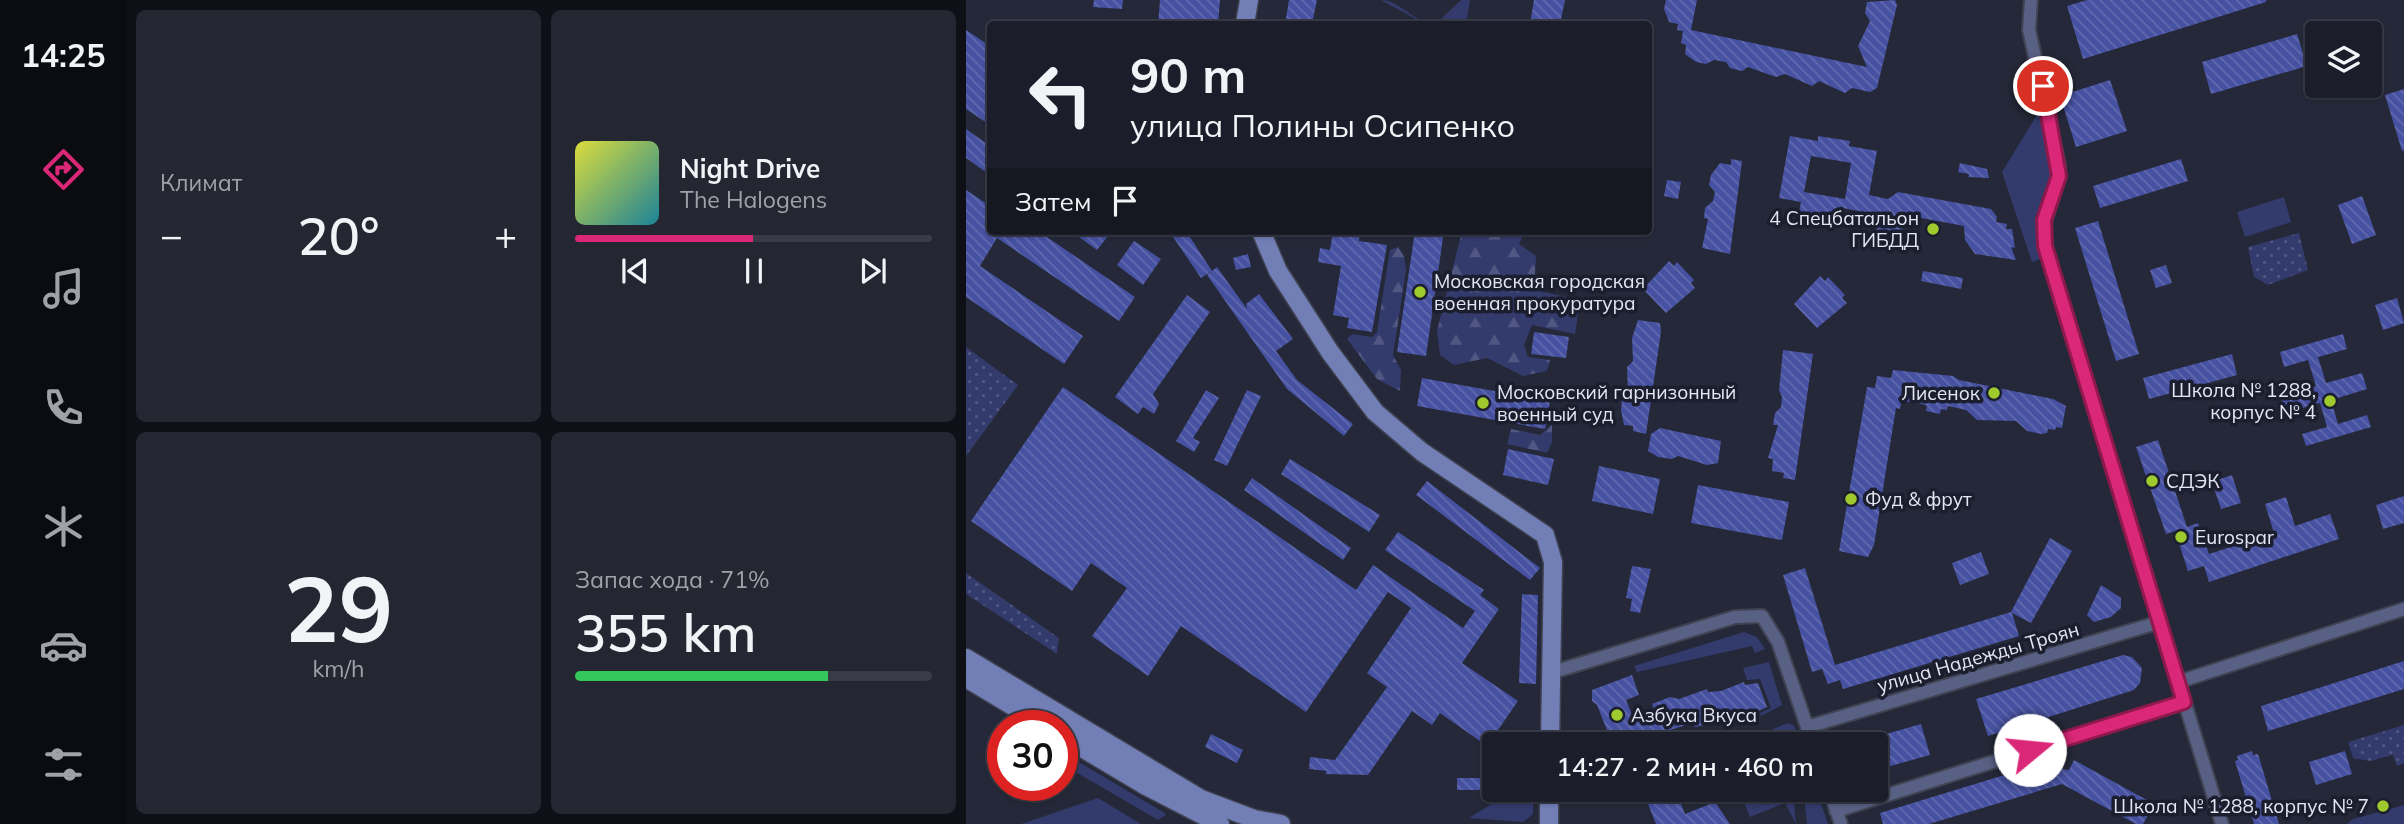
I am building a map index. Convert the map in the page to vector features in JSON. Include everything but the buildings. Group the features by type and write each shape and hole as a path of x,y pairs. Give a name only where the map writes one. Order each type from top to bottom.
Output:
{"street":[{"path":"1246,21 1249,0"},
{"path":"2031,0 2029,30 2059,165 2058,186 2044,220 2043,236 2222,824"},
{"path":"1263,235 1279,271 1296,299 1337,362 1375,412 1422,453 1545,535 1553,562 1550,732"},
{"path":"2178,682 2404,609"},
{"path":"1553,672 1735,617 1762,616 1772,627 1809,732"},
{"name":"улица Надежды Троян","path":"1807,727 2160,622"},
{"path":"966,658 1194,812 1281,824"},
{"path":"966,678 1019,710"},
{"path":"1836,811 2184,702"},
{"path":"1078,745 1194,812 1220,824"},
{"path":"1549,802 1549,824"},
{"path":"1833,802 1841,824"}],"green space":[{"path":"1381,0 1393,3 1423,21"},
{"path":"1461,0 1470,0 1466,21 1437,21"},
{"path":"2043,105 2055,176 2044,258 2032,262 2002,172"},
{"path":"2284,197 2291,222 2245,237 2237,212"},
{"path":"2299,233 2308,270 2268,285 2254,277 2248,247"},
{"path":"1461,235 1523,235 1519,244 1536,256 1534,290 1580,300 1575,334 1532,325 1524,345 1528,357 1550,360 1547,371 1523,376 1487,358 1454,365 1440,355 1437,331"},
{"path":"1398,247 1404,256 1406,270 1393,355 1401,370 1400,391 1377,379 1347,339 1352,334 1372,337 1377,332 1390,250"},
{"path":"966,347 1018,385 966,456"},
{"path":"1552,425 1552,442 1547,453 1507,444 1511,429 1540,435"},
{"path":"966,573 1059,638 1057,654 966,594"},
{"path":"1744,632 1757,637 1765,649 1755,653 1752,646 1637,672 1634,666"},
{"path":"1769,662 1782,705 1761,716 1760,713 1771,708 1760,679 1747,680 1743,668"},
{"path":"1788,723 1794,726 1796,732 1766,732"},
{"path":"2404,725 2404,763 2397,766 2393,755 2370,761 2353,758 2348,742"},
{"path":"1078,762 1166,815 1158,820 1078,773"},
{"path":"1098,798 1141,824 1021,824"},
{"path":"1495,802 1533,802 1533,814 1523,822 1469,818"},
{"path":"1744,802 1748,802 1751,809 1768,802 1794,802 1796,824 1785,803 1750,817"},
{"path":"1747,802 1768,802 1750,809"},
{"path":"1804,802 1820,802 1828,824 1807,824"},
{"path":"2404,805 2404,824 2347,824 2353,819"}],"place":[{"name":"4 Спецбатальон ГИБДД","path":"1933,229"},
{"name":"Московская городская военная прокуратура","path":"1420,292"},
{"name":"Лисенок","path":"1994,393"},
{"name":"Школа № 1288, корпус № 4","path":"2330,401"},
{"name":"Московский гарнизонный военный суд","path":"1483,403"},
{"name":"СДЭК","path":"2152,481"},
{"name":"Фуд & фрут","path":"1851,499"},
{"name":"Eurospar","path":"2181,537"},
{"name":"Азбука Вкуса","path":"1617,715"},
{"name":"Школа № 1288, корпус № 7","path":"2383,806"}],"route":[{"path":"2030,750 2184,702 2045,246 2044,220 2058,186 2059,165 2043,86"}]}
